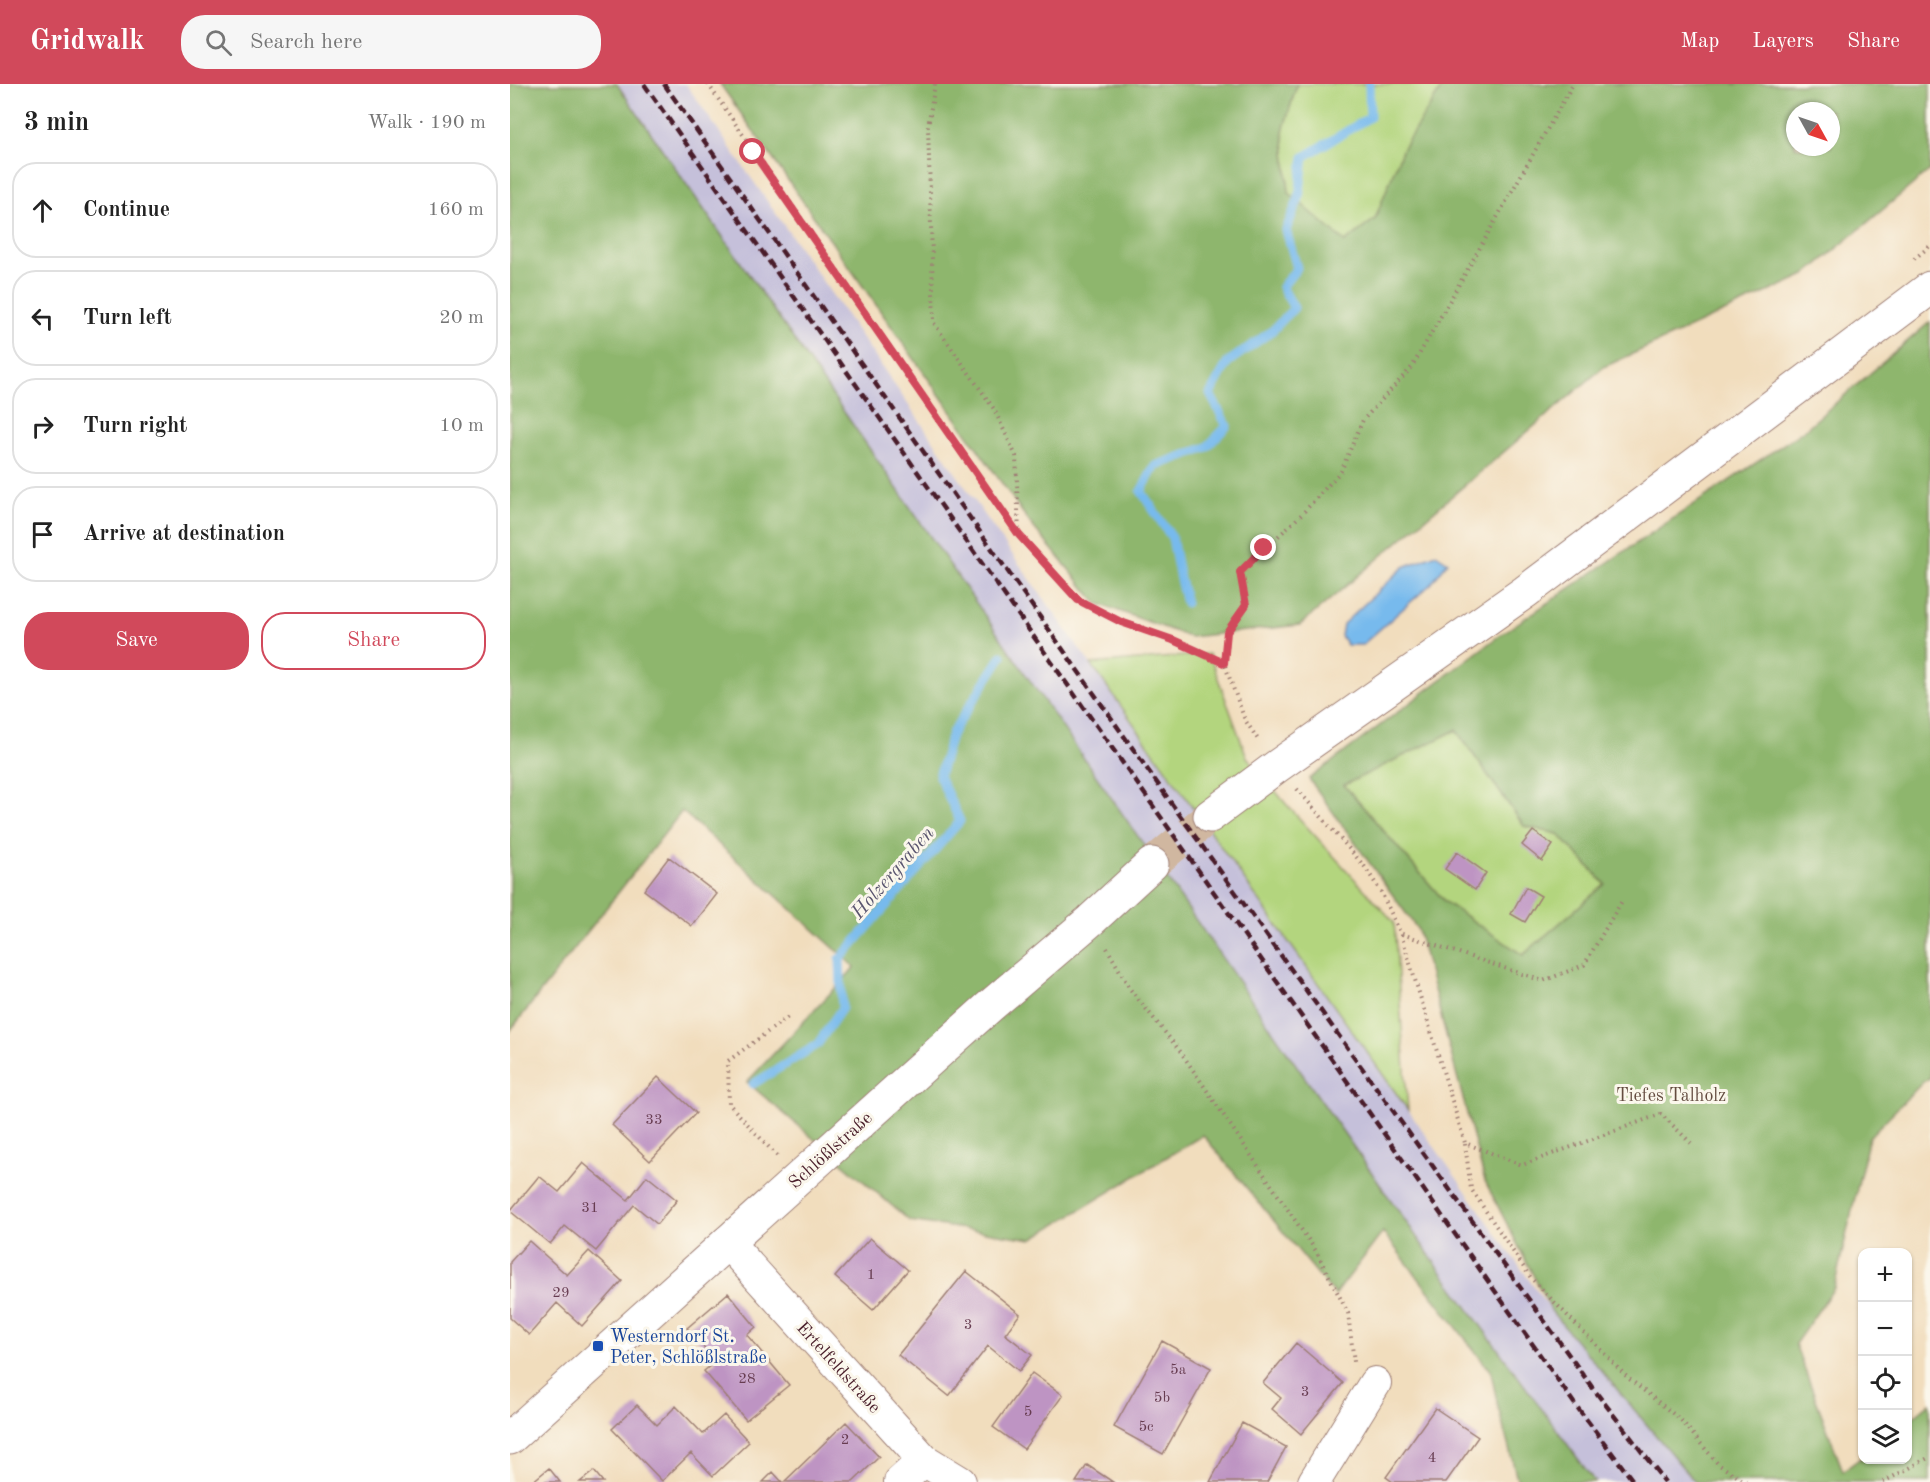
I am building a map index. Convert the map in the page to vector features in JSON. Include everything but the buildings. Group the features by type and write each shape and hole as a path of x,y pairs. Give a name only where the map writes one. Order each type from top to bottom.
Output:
{"street":[{"path":"1210,816 1525,592 1930,288"},
{"name":"Schlößlstraße","path":"510,1438 989,1007 1091,920 1152,864"},
{"name":"Ertelfeldstraße","path":"727,1242 924,1460 960,1482"},
{"path":"1314,1482 1367,1395"},
{"path":"900,1482 924,1460"}],"path":[{"path":"708,84 1019,535 1078,600 1121,622 1173,640 1224,663"},
{"path":"936,84 928,126 934,323 994,409 1016,456 1019,535"},
{"path":"1573,84 1412,367 1363,420 1341,471 1302,514 1240,572 1246,605 1227,632 1224,663 1245,720 1276,767 1365,867 1381,892 1401,934 1465,1143 1471,1189 1531,1278 1628,1378 1681,1420 1718,1464 1746,1482"},
{"path":"1401,934 1543,981 1584,965 1622,901"},
{"path":"1091,920 1130,989 1180,1051 1316,1251 1348,1313 1367,1395"},
{"path":"788,1017 728,1061 729,1104 782,1161 802,1176"},
{"path":"1465,1143 1522,1165 1661,1114 1691,1143"},
{"path":"1883,1482 1930,1457"}],"shaded area":[{"path":"617,84 686,84 1000,537 1552,1312 1695,1482 1595,1482 1435,1263 1308,1082"}],"green space":[{"path":"510,84 617,84 1308,1082 1435,1263 1595,1482 1518,1482 1491,1372 1383,1232 1335,1295 1203,1135 1032,1239 910,1221 747,1082 855,967 682,811 510,1031"},
{"path":"720,84 1297,84 1283,131 1289,193 1345,242 1375,219 1403,148 1444,84 1930,84 1930,170 1805,275 1604,367 1300,625 1190,637 1097,603 1030,523"},
{"path":"1297,84 1444,84 1403,148 1375,219 1345,243 1289,193 1283,131"},
{"name":"Tiefes Talholz","path":"1930,322 1930,1078 1923,1082 1869,1137 1834,1288 1795,1344 1843,1471 1858,1460 1858,1464 1912,1464 1912,1418 1930,1403 1930,1482 1695,1482 1552,1312 1485,1181 1418,930 1309,779 1500,635 1803,431","holes":["1456,730 1524,826 1558,834 1605,884 1523,955 1445,902 1344,785"]},
{"path":"1209,654 1247,757 1287,805 1394,922 1408,1110 1091,664"},
{"path":"1456,730 1524,826 1558,834 1605,884 1523,955 1445,902 1344,785"}],"water":[{"path":"1436,554 1448,562 1431,584 1362,645 1347,645 1341,636 1343,624 1404,567"}],"waterway":[{"name":"Holzergraben","path":"1186,603 1172,538 1141,491 1155,466 1207,447 1227,426 1210,394 1228,362 1272,331 1294,308 1282,287 1297,268 1286,230 1299,198 1304,157 1370,117 1369,84"},
{"name":"Holzergraben","path":"753,1084 817,1045 842,1008 840,959 960,821 939,776 952,733 1002,656"}],"tunnel":[{"path":"1152,864 1210,816"}],"railway":[{"path":"644,84 1574,1403 1634,1482"},
{"path":"664,84 1174,807 1592,1387 1665,1482"}],"place":[{"name":"Westerndorf St. Peter, Schlößlstraße","path":"598,1346"}],"route":[{"path":"753,152 1019,535 1078,600 1121,622 1173,640 1224,663 1227,632 1246,605 1240,572 1264,548"}]}
